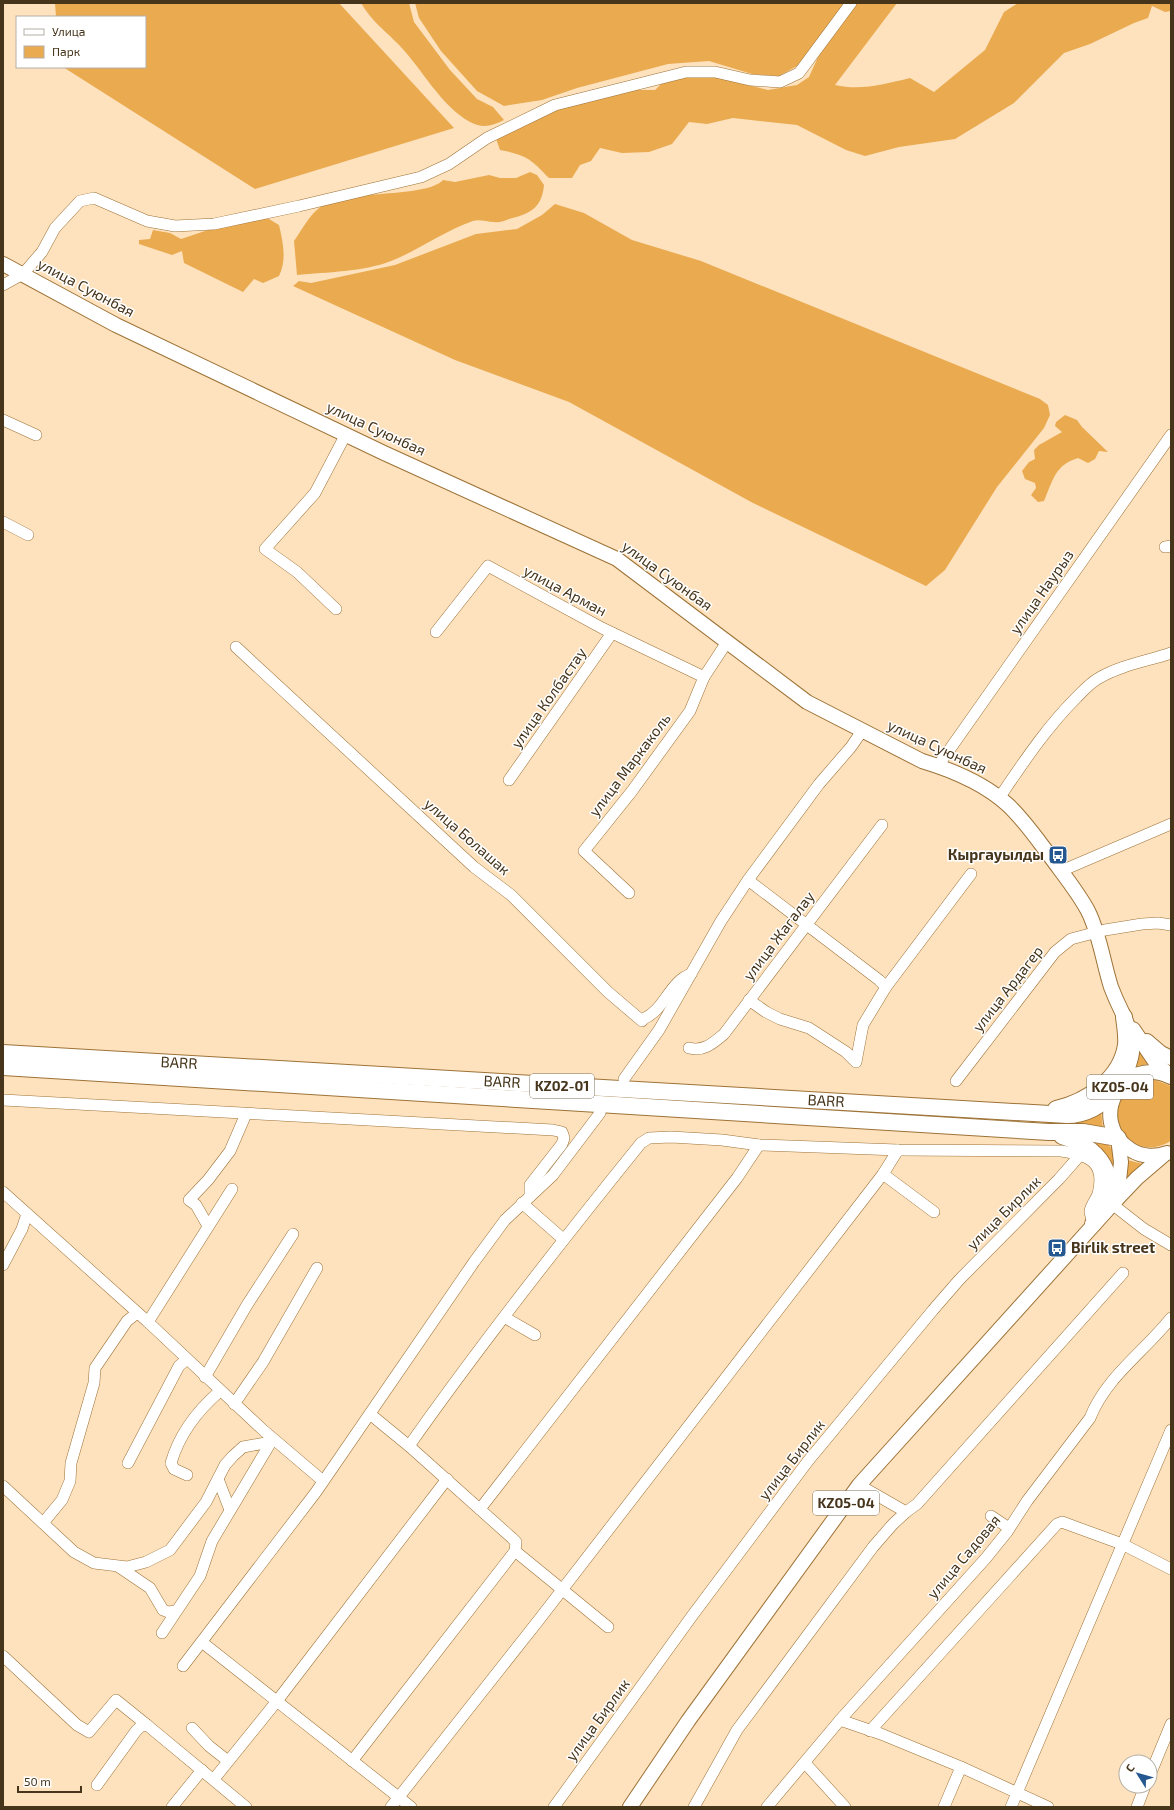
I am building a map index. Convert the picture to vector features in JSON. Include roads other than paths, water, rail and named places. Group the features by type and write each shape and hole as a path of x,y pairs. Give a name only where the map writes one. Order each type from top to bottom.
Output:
{"highway":[{"path":"1026,1113 1052,1110 1076,1104 1096,1091 1106,1082 1120,1061 1124,1052 1126,1044 1124,1017"},
{"name":"BARR","path":"3,1053 1074,1115 1096,1108 1118,1090"},
{"name":"BARR","path":"3,1067 1049,1132 1083,1132 1118,1138"},
{"path":"1049,1132 1082,1143 1096,1154 1104,1166 1109,1184 1108,1196 1104,1210 1093,1224"}],"main road":[{"name":"улица Суюнбая","path":"3,264 116,325 346,434 617,559 807,702 922,761 976,782 999,798 1021,819 1061,871 1088,911 1097,933 1111,988 1124,1017 1133,1044 1130,1067 1118,1090"},
{"path":"1124,1017 1152,1046 1171,1058"},
{"path":"1124,1017 1156,1063 1171,1077"},
{"name":"KZ05-04","path":"1168,1152 1155,1156 1139,1154 1125,1146 1114,1131 1110,1116 1110,1108 1118,1090 1137,1075 1147,1072 1157,1072 1171,1077"},
{"name":"KZ05-04","path":"1118,1138 1121,1167 1118,1198"},
{"name":"KZ05-04","path":"630,1807 688,1721 859,1485 1093,1224 1137,1178 1168,1152"}],"street":[{"path":"3,285 23,274 42,252 56,228 80,201 94,198 147,222 175,226 214,224 422,177 449,164 487,138 555,105 686,72 715,72 750,80 780,82 798,73 851,3"},
{"path":"3,420 36,435"},
{"path":"336,609 296,572 265,549 315,493 346,434"},
{"name":"улица Наурыз","path":"938,766 1171,435"},
{"path":"3,522 28,535"},
{"name":"улица Арман","path":"436,632 488,566 612,633 704,677"},
{"name":"улица Колбастау","path":"510,780 612,633"},
{"name":"улица Маркаколь","path":"629,893 584,851 632,791 690,711 704,677 727,642"},
{"name":"улица Болашак","path":"236,647 474,867 512,894 608,992 636,1016 642,1020 652,1016 672,989 684,976 691,974"},
{"path":"999,798 1052,724 1082,692 1099,678 1142,661 1171,653"},
{"path":"624,1079 658,1030 721,921 748,880 819,784 851,747 862,731"},
{"path":"1061,871 1171,824"},
{"name":"улица Жагалау","path":"689,1048 696,1050 711,1045 724,1034 882,825"},
{"path":"749,1000 766,1012 780,1019 809,1028 846,1052 856,1062 863,1025 886,987 971,874"},
{"path":"748,880 879,980 886,987"},
{"name":"улица Ардагер","path":"956,1081 1055,952 1071,938 1142,924 1158,923 1171,925"},
{"path":"3,1100 553,1130 562,1132 564,1138 562,1144 530,1185 526,1200"},
{"path":"183,1666 203,1643 323,1480 474,1262 505,1220 553,1175 600,1113"},
{"path":"208,1226 196,1205 189,1200 208,1180 230,1151 246,1114"},
{"path":"408,1446 563,1239 641,1143 649,1138 671,1137 722,1140 759,1145 898,1150 1061,1152 1081,1154 1095,1164 1100,1170 1100,1181 1097,1196 1090,1210 1093,1224"},
{"path":"480,1510 737,1178 759,1145"},
{"path":"391,1807 562,1591 883,1174 898,1150"},
{"name":"улица Бирлик","path":"554,1807 692,1616 808,1461 959,1280 1059,1179 1081,1154"},
{"path":"883,1174 934,1212"},
{"path":"148,1322 232,1188"},
{"path":"3,1192 148,1322 272,1441 323,1480"},
{"path":"1118,1198 1156,1238 1171,1245"},
{"path":"526,1200 563,1239"},
{"path":"3,1265 22,1229 28,1214"},
{"path":"205,1377 247,1305 293,1234"},
{"path":"234,1404 263,1362 317,1268"},
{"path":"694,1807 737,1730 873,1547 893,1524 917,1504 1124,1273"},
{"path":"43,1523 62,1500 68,1489 71,1463 94,1382 95,1368 128,1321 137,1313"},
{"path":"504,1317 535,1335"},
{"name":"улица Садовая","path":"768,1806 840,1720 986,1558 1009,1528 1026,1501 1090,1418 1095,1406 1107,1386 1171,1318"},
{"path":"128,1463 179,1366 186,1360"},
{"path":"187,1475 174,1469 171,1463 174,1453 190,1425 220,1391"},
{"path":"352,1761 515,1551 516,1542 370,1414"},
{"path":"1011,1807 1171,1430"},
{"path":"3,1486 74,1552 94,1563 127,1567 146,1562 170,1550 206,1502 225,1465 243,1447 272,1441"},
{"path":"162,1633 200,1576 212,1541 272,1441"},
{"path":"218,1479 230,1510"},
{"path":"214,1779 277,1701 447,1480"},
{"path":"859,1485 906,1512"},
{"path":"991,1516 1009,1528"},
{"path":"870,1732 1057,1524 1062,1522 1122,1544 1171,1569"},
{"path":"515,1551 562,1591 608,1627"},
{"path":"119,1567 150,1588 163,1610 168,1612 176,1611"},
{"path":"203,1643 411,1807"},
{"path":"3,1656 78,1725 89,1732 116,1700 214,1779 246,1807"},
{"path":"840,1720 961,1767 1048,1807"},
{"path":"1158,1756 1171,1724"},
{"path":"97,1785 136,1731 141,1726 147,1725"},
{"path":"192,1728 209,1746 228,1761"},
{"path":"805,1763 845,1807"},
{"path":"944,1807 961,1767"},
{"path":"172,1807 202,1770"},
{"path":"1137,1807 1143,1794"}],"place":[{"name":"Кыргауылды","path":"1058,855"},
{"name":"Birlik street","path":"1057,1248"}]}
